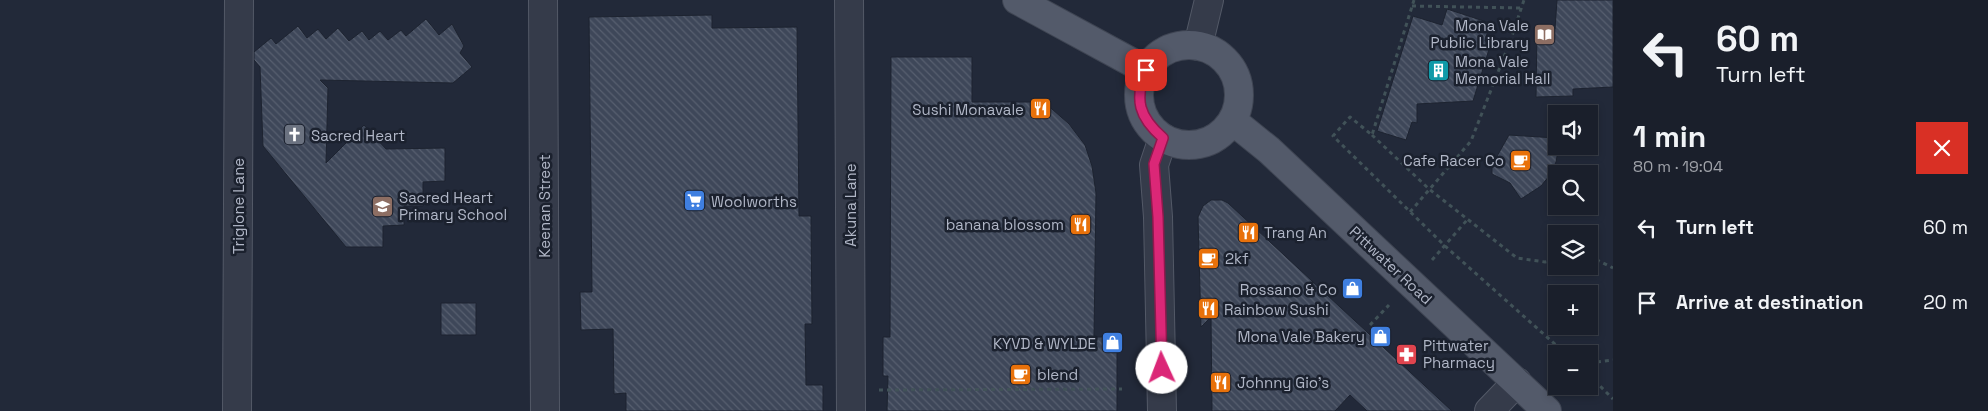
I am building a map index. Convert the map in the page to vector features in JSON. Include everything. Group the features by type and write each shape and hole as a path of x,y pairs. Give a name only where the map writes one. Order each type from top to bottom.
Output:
{"main road":[{"path":"1017,0 1146,70"},
{"path":"1183,45 1213,50 1226,60 1235,74 1240,89 1239,105 1233,120 1223,133 1209,142 1194,146 1177,144 1163,138 1151,128 1143,115 1139,100 1140,85 1146,70 1156,58 1168,50 1183,45"},
{"name":"Pittwater Road","path":"1233,120 1269,150 1547,411"}],"street":[{"name":"Triglone Lane","path":"237,411 239,0"},
{"name":"Keenan Street","path":"543,0 544,411"},
{"name":"Akuna Lane","path":"849,0 851,400"},
{"path":"1198,46 1209,0"},
{"path":"1162,411 1158,217 1154,164 1163,138"},
{"path":"1489,411 1517,382"}],"path":[{"path":"1372,135 1414,0"},
{"path":"1410,212 1471,141 1511,39 1524,0"},
{"path":"1412,6 1521,8"},
{"path":"1548,261 1517,258 1429,189 1350,116 1333,136 1445,246 1556,345"},
{"path":"1432,260 1467,220"},
{"path":"1598,260 1613,268"},
{"path":"1370,325 1389,305"},
{"path":"1598,362 1613,360"},
{"path":"1598,384 1613,399"},
{"path":"851,400 1122,389"}],"building":[{"path":"1557,0 1613,0 1613,87 1573,89 1573,96 1536,97 1537,29 1555,29"},
{"name":"Mona Vale Memorial Hall","path":"1447,9 1490,23 1485,41 1491,43 1473,101 1417,104 1417,123 1412,122 1406,140 1377,131 1413,16 1442,25"},
{"path":"712,15 712,28 797,27 799,216 811,216 812,324 805,324 806,385 823,385 823,411 626,411 626,393 614,394 613,329 581,330 580,292 592,292 589,17"},
{"name":"Sacred Heart","path":"426,19 439,35 452,24 464,46 460,53 472,67 453,83 320,80 328,88 326,163 364,125 386,149 445,148 445,181 423,182 423,206 404,206 404,225 383,226 383,247 346,247 263,146 260,67 254,60 254,52 271,38 276,44 298,26 307,38 318,29 326,39 338,28 349,41 362,31 369,40 380,31 388,40 401,30 406,36"},
{"path":"891,57 972,57 972,102 1044,102 1069,124 1085,145 1092,166 1096,193 1094,337 1117,337 1117,411 887,411 888,376 883,376 883,337 890,337"},
{"path":"1509,135 1548,137 1548,155 1557,155 1555,165 1548,165 1548,177 1541,186 1521,199 1510,183 1492,174 1492,165"},
{"path":"1211,200 1222,200 1228,203 1452,411 1367,411 1350,395 1335,411 1212,411 1211,317 1201,327 1198,217 1203,206"},
{"path":"441,303 476,303 476,335 441,335"}],"place":[{"name":"Mona Vale Public Library","path":"1545,34"},
{"name":"Mona Vale Memorial Hall","path":"1439,70"},
{"name":"Sushi Monavale","path":"1040,109"},
{"name":"Sacred Heart","path":"295,135"},
{"name":"Cafe Racer Co","path":"1520,160"},
{"name":"Woolworths","path":"695,201"},
{"name":"Sacred Heart Primary School","path":"383,206"},
{"name":"banana blossom","path":"1080,224"},
{"name":"Trang An","path":"1248,232"},
{"name":"2kf","path":"1209,258"},
{"name":"Rossano & Co","path":"1353,289"},
{"name":"Rainbow Sushi","path":"1208,309"},
{"name":"Mona Vale Bakery","path":"1381,336"},
{"name":"KYVD & WYLDE","path":"1112,343"},
{"name":"Pittwater Pharmacy","path":"1407,354"},
{"name":"blend","path":"1021,374"},
{"name":"Johnny Gio's","path":"1221,382"}],"route":[{"path":"1146,70 1140,85 1139,100 1143,115 1151,128 1163,138 1154,164 1158,217 1162,368"}]}
